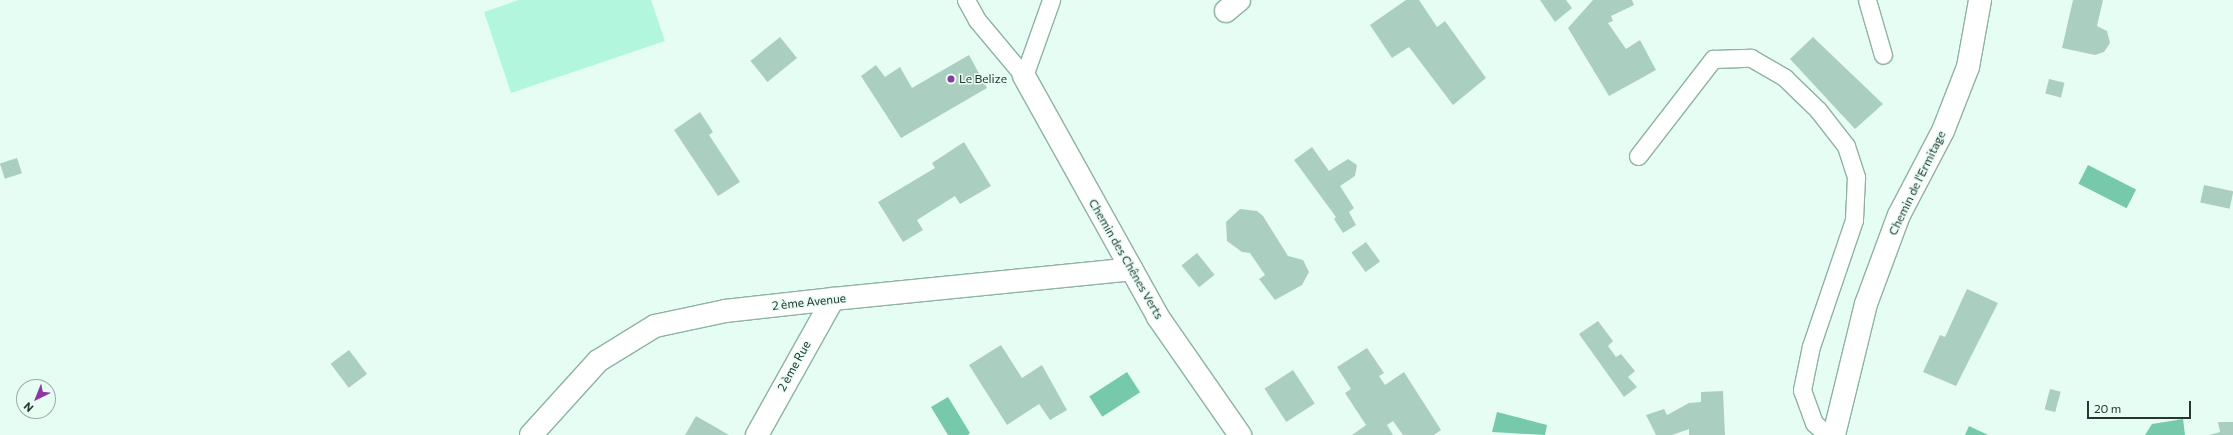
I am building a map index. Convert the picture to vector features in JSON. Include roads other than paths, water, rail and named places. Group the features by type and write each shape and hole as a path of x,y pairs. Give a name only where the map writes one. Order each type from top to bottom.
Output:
{"street":[{"name":"Chemin de l'Ermitage","path":"1834,435 1866,304 1899,215 1943,131 1968,67 1980,0"},
{"name":"Chemin des Chênes Verts","path":"1024,76 1158,317 1240,435"},
{"name":"2 ème Avenue","path":"531,435 598,361 655,326 725,312 833,299 1131,270"},
{"name":"2 ème Rue","path":"757,435 833,299"}],"lane":[{"path":"966,0 977,20 1024,76"},
{"path":"1024,76 1051,0"},
{"path":"1867,0 1883,55"},
{"path":"1638,156 1713,59 1751,58 1785,78 1818,110 1846,146 1856,177 1854,220 1811,346 1802,390 1814,423 1828,435"}],"place":[{"name":"Le Belize","path":"951,79"}]}
